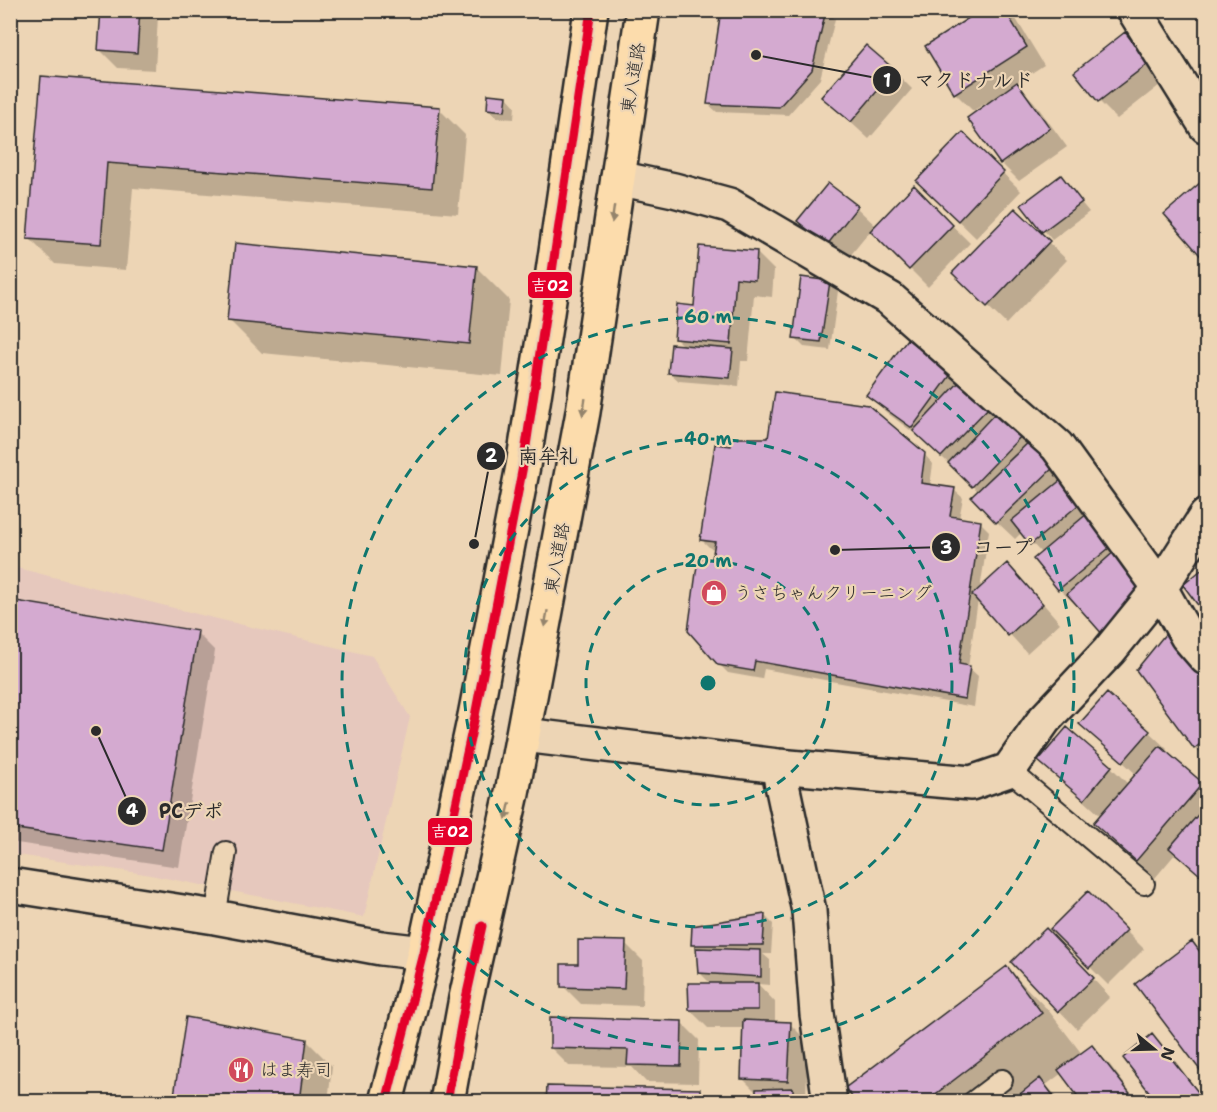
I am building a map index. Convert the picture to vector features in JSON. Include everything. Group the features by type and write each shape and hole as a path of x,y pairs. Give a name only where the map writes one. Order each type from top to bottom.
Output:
{"main road":[{"path":"386,1101 424,953 475,716 523,466 591,10"},
{"name":"東八道路","path":"447,1101 466,998 524,735 585,400 643,10"}],"street":[{"path":"1134,10 1206,126"},
{"path":"618,178 729,205 890,299 1057,446 1160,588 1187,636 1206,658"},
{"path":"524,735 778,766 971,783 1009,770 1044,720 1109,651 1160,588 1206,516"},
{"path":"778,766 809,911 817,1014 830,1101"},
{"path":"10,885 215,917 381,948 424,953"}],"lane":[{"path":"1009,770 1144,884"},
{"path":"215,917 226,852"},
{"path":"973,1101 1002,1080"}],"shaded area":[{"path":"10,566 372,656 410,717 364,917 145,874 11,854"}],"building":[{"path":"101,10 140,10 137,53 98,50"},
{"path":"721,10 826,10 812,70 779,107 707,104"},
{"path":"981,10 1005,10 1027,47 954,94 925,46"},
{"path":"1125,32 1149,63 1098,102 1074,72"},
{"path":"866,45 895,70 851,122 821,97"},
{"path":"41,76 440,107 432,188 107,163 101,244 27,239"},
{"path":"1017,82 1050,128 1000,164 967,118"},
{"path":"488,94 507,96 505,111 487,109"},
{"path":"963,132 1004,172 958,221 916,181"},
{"path":"1061,175 1082,202 1042,232 1021,205"},
{"path":"1201,182 1206,188 1206,262 1164,214"},
{"path":"828,183 858,206 827,245 797,221"},
{"path":"914,185 953,225 909,270 870,231"},
{"path":"1015,208 1050,241 987,307 952,273"},
{"path":"235,243 477,266 469,344 227,321"},
{"path":"699,246 757,251 755,280 736,278 731,344 674,339 677,304 694,306"},
{"path":"801,277 830,281 821,342 793,339"},
{"path":"907,339 952,373 912,428 866,395"},
{"path":"671,344 733,349 730,378 668,373"},
{"path":"963,378 991,405 941,457 913,431"},
{"path":"775,392 868,405 925,453 921,483 955,488 950,516 981,521 959,664 970,666 965,699 755,661 753,671 718,665 688,631 698,558 712,559 715,542 700,540 715,444 731,446 732,438 768,438"},
{"path":"1001,407 1026,431 972,487 948,463"},
{"path":"1032,439 1056,465 996,523 971,497"},
{"path":"1062,479 1082,502 1030,545 1011,521"},
{"path":"1088,513 1114,544 1058,590 1033,559"},
{"path":"1117,549 1154,590 1104,636 1067,594"},
{"path":"1007,563 1043,604 1008,636 972,595"},
{"path":"1206,566 1206,616 1183,585"},
{"path":"16,601 198,631 162,850 10,828 10,635"},
{"path":"1171,627 1206,675 1206,739 1194,749 1136,670"},
{"path":"1107,693 1150,731 1123,762 1079,724"},
{"path":"1067,727 1112,766 1084,800 1038,761"},
{"path":"1160,746 1203,783 1136,861 1093,823"},
{"path":"1203,809 1206,812 1206,867 1200,875 1169,848"},
{"path":"1088,891 1127,930 1089,968 1050,929"},
{"path":"765,914 763,945 691,945 692,926"},
{"path":"1046,928 1094,978 1058,1012 1011,962"},
{"path":"578,940 626,941 624,989 561,987 561,964 578,964"},
{"path":"1192,941 1206,960 1206,1078 1135,984"},
{"path":"696,948 761,950 761,977 698,973"},
{"path":"1007,966 1042,1013 925,1102 856,1102 845,1088"},
{"path":"688,983 758,983 758,1010 689,1010"},
{"name":"はま寿司","path":"186,1017 307,1039 299,1102 173,1102"},
{"path":"550,1017 682,1021 681,1066 627,1065 628,1050 550,1048"},
{"path":"743,1020 791,1022 788,1081 741,1079"},
{"path":"1152,1034 1206,1102 1157,1102 1123,1058"},
{"path":"1092,1045 1135,1102 1082,1102 1058,1070"},
{"path":"1040,1078 1058,1102 1010,1102"},
{"path":"547,1086 700,1089 700,1102 546,1102"},
{"path":"793,1088 793,1102 756,1102 756,1089"}],"transit line":[{"name":"吉02","path":"386,1102 424,953 475,716 523,466 591,10"},
{"name":"吉02","path":"447,1102 482,926"}],"place":[{"name":"マクドナルド","path":"756,55"},
{"name":"南牟礼","path":"474,544"},
{"name":"コープ","path":"835,550"},
{"name":"うさちゃんクリーニング","path":"714,593"},
{"name":"PCデポ","path":"96,731"},
{"name":"はま寿司","path":"241,1070"}]}
